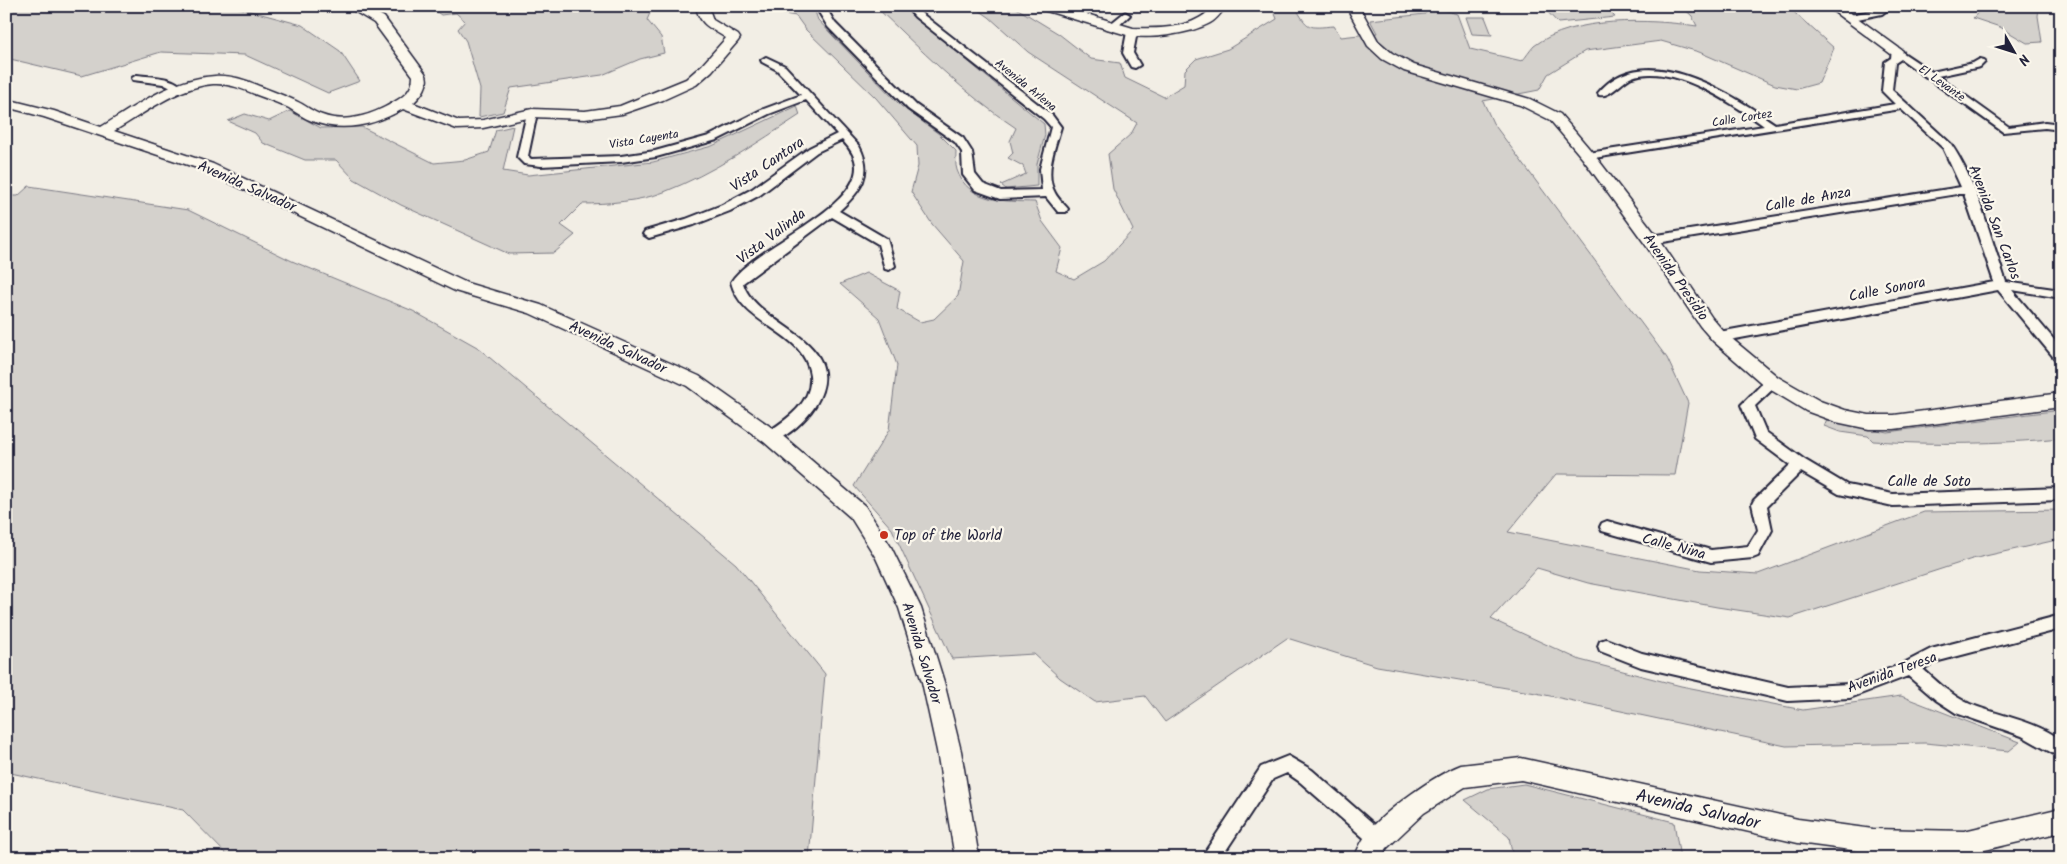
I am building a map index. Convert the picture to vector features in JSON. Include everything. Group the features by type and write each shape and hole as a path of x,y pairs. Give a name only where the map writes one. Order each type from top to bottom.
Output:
{"street":[{"path":"104,131 167,94 215,80 237,82 284,101 321,120 334,122 365,120 403,104 419,88 420,76 379,20 367,12 352,6"},
{"path":"403,104 457,125 483,124 532,113 585,116 622,110 691,82 726,48 733,38 728,33 709,24 704,18 702,6"},
{"path":"820,6 831,25 912,107 959,140 966,152 969,175 979,187 1000,196 1049,193 1062,209"},
{"name":"Avenida Arlena","path":"910,6 918,15 1048,117 1056,127 1045,176 1049,193"},
{"path":"1045,6 1132,32 1177,30 1209,18 1218,11 1220,6"},
{"name":"Avenida Presidio","path":"1352,6 1373,43 1387,56 1409,68 1525,102 1555,117 1588,156 1651,240 1706,322 1719,337 1772,382 1813,406 1844,417 1869,422 1894,422 2061,400"},
{"name":"El Levante","path":"1832,6 2007,130 2045,125 2061,127"},
{"path":"1848,18 1879,12 1887,6"},
{"path":"1112,27 1125,14"},
{"path":"1132,32 1128,53 1135,65"},
{"name":"Avenida San Carlos","path":"1896,51 1896,59 1890,62 1887,91 1901,106 1947,146 1969,191 2001,285 2013,302 2061,357"},
{"name":"Vista Valinda","path":"766,60 781,68 854,146 861,160 862,171 852,191 831,211 737,282 740,296 752,307 798,340 812,356 818,371 817,386 810,404 800,416 771,437"},
{"path":"1931,75 1976,65 1980,62"},
{"path":"1603,93 1632,74 1658,72 1712,89 1773,127"},
{"path":"137,78 167,82 176,85 179,89"},
{"name":"Vista Cayenta","path":"532,113 522,157 528,162 621,159 684,147 713,138 765,112 808,96"},
{"name":"Avenida Salvador","path":"6,103 24,106 104,131 208,167 460,287 535,309 693,381 771,437 858,512 884,553 910,608 932,682 949,751 967,858"},
{"name":"Calle Cortez","path":"1588,156 1901,106"},
{"name":"Vista Cantora","path":"649,234 690,222 726,208 756,192 813,150 844,135"},
{"name":"Calle de Anza","path":"1651,240 1957,190 1969,191"},
{"path":"831,211 883,242 888,266"},
{"name":"Calle Sonora","path":"1719,337 2001,285 2061,294"},
{"name":"Calle de Soto","path":"1772,382 1748,405 1760,434 1800,464 1844,490 1892,500 2061,494"},
{"name":"Calle Nina","path":"1607,527 1711,556 1753,552 1765,530 1759,504 1800,464"},
{"name":"Avenida Teresa","path":"1606,646 1641,660 1788,694 1850,691 1910,668 1931,656 2061,622"},
{"path":"1910,668 1961,707 2033,732 2050,741 2061,750"},
{"path":"1210,858 1267,773 1288,764 1306,776 1372,849"},
{"name":"Avenida Salvador","path":"1372,849 1416,805 1461,776 1521,769 1798,831 1872,841 1964,843 2061,820"}],"shaded area":[{"path":"6,6 232,6 302,25 340,51 360,81 328,93 245,55 161,52 82,76 6,58"},
{"path":"428,6 653,6 647,20 661,37 664,53 640,59 602,75 511,88 503,112 479,117 480,89 466,41 458,29 465,21 456,13 441,15"},
{"path":"764,6 813,6 818,20 901,106 939,134 956,151 957,170 962,181 970,189 989,198 1035,202 1042,221 1062,248 1056,271 1074,279 1104,261 1133,230 1113,189 1108,154 1131,134 1137,123 1028,52 989,17 973,6 1013,6 1059,34 1091,59 1120,63 1125,78 1164,97 1184,85 1185,70 1196,59 1228,49 1277,19 1272,6 1295,6 1303,20 1310,26 1334,26 1341,37 1377,33 1370,20 1425,14 1429,6 1431,6 1457,14 1470,49 1522,61 1534,46 1550,36 1569,29 1613,22 1635,21 1697,26 1692,16 1681,6 1787,6 1834,48 1819,83 1797,89 1775,85 1699,52 1661,41 1585,51 1548,74 1539,90 1483,101 1493,123 1667,358 1688,403 1675,475 1556,474 1508,532 1700,570 1758,574 1924,512 2061,510 2061,539 1972,559 1790,618 1717,607 1588,583 1537,568 1491,619 1580,660 1681,686 1803,710 1901,696 2020,742 2009,751 1925,743 1786,746 1536,693 1377,666 1287,638 1165,722 1145,696 1095,702 1060,678 1034,654 952,659 892,529 854,486 889,430 897,365 879,318 840,284 866,273 900,291 897,309 920,322 934,319 958,296 964,261 932,224 911,192 918,166 917,146 876,98 806,30 796,16 762,10"},
{"path":"875,6 901,6 1044,124 1045,135 1037,164 1037,186 1006,189 1001,185 1026,174 1023,166 1008,158 1013,153 1010,141 1016,128 960,86"},
{"path":"1604,6 1615,17 1558,23 1544,8"},
{"path":"1984,6 2039,6 2038,16 2042,42 2027,43 2000,27 1973,18"},
{"path":"1466,17 1485,17 1492,35 1472,34"},
{"path":"797,106 800,115 700,176 664,192 635,200 582,204 561,225 575,235 554,253 509,254 401,205 354,179 336,160 305,160 263,143 255,133 228,121 245,114 269,121 290,111 321,128 362,127 434,163 465,160 489,152 496,130 513,126 503,171 528,175 653,162 712,146"},
{"path":"29,186 188,210 292,261 413,311 477,347 736,564 825,674 809,858 230,858 183,810 6,772 6,196 18,196"},
{"path":"2061,410 2061,438 2037,440 1990,443 1873,441 1868,436 1840,432 1824,426 1827,419 1887,432"},
{"path":"1524,784 1674,822 1680,858 1513,858 1509,837 1465,800 1488,789"}],"place":[{"name":"Top of the World","path":"884,535"}]}
